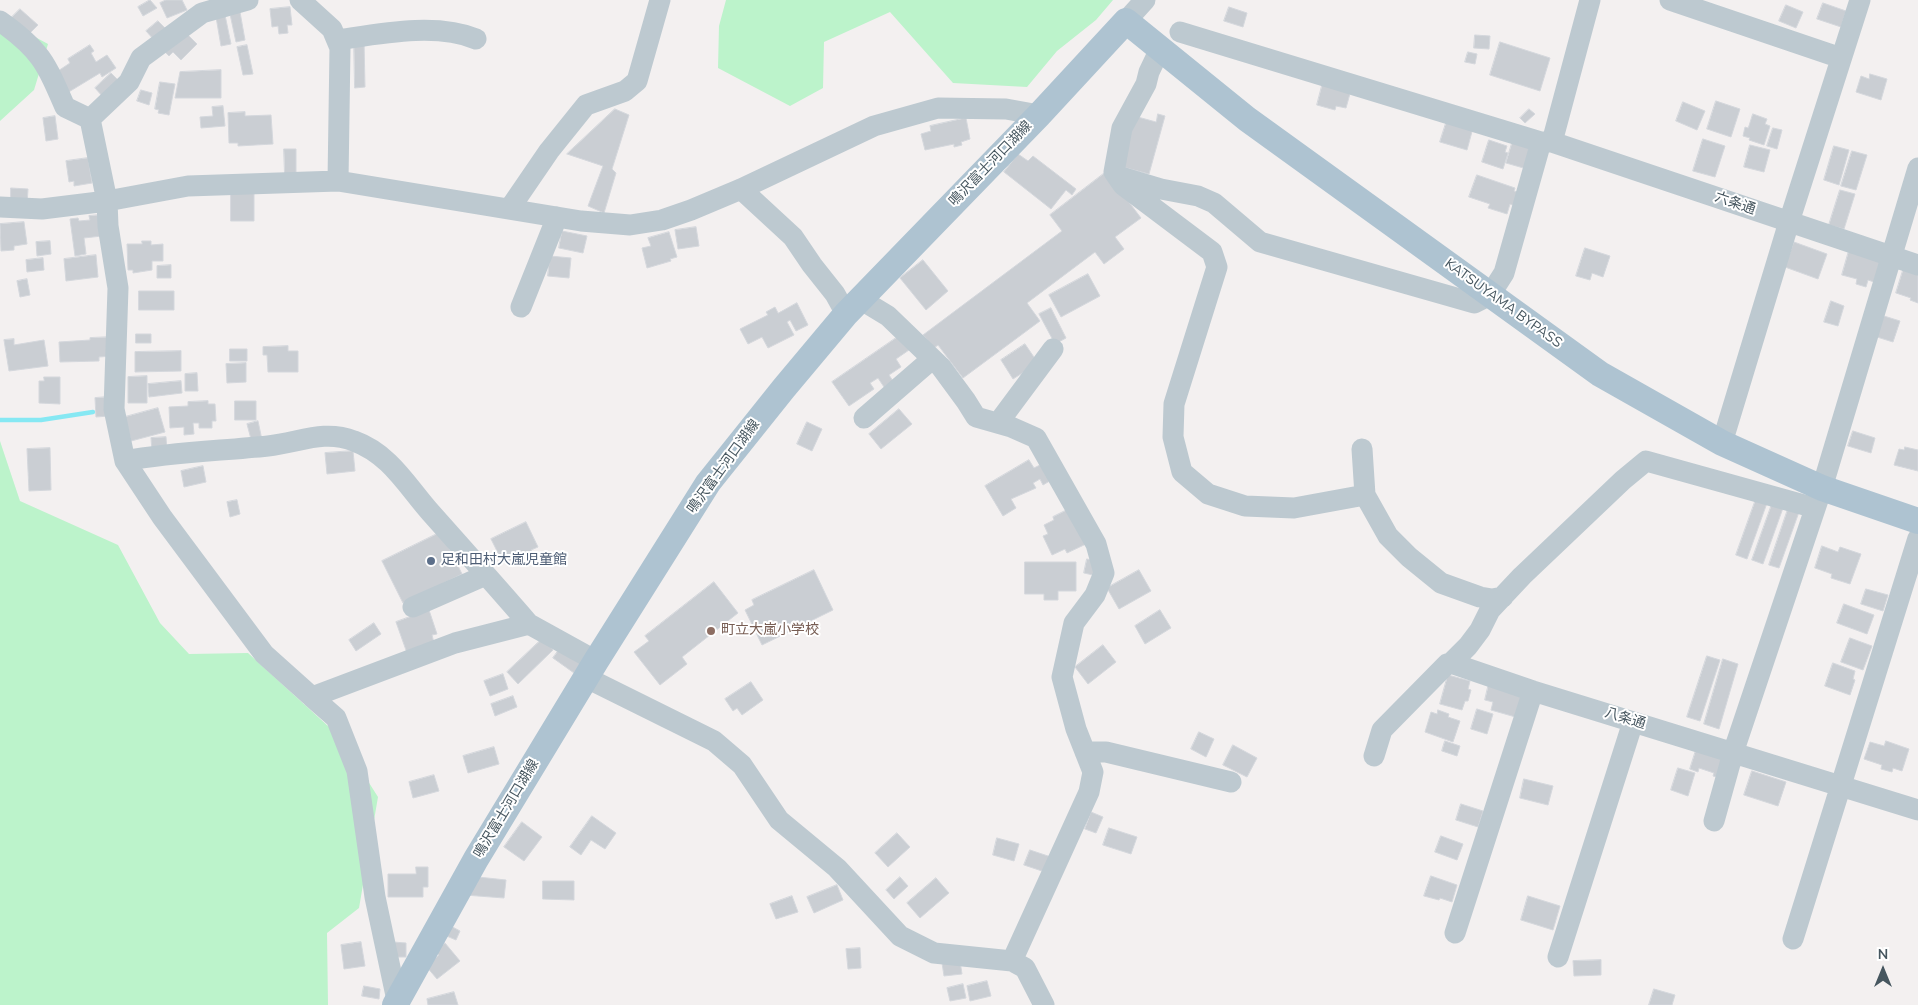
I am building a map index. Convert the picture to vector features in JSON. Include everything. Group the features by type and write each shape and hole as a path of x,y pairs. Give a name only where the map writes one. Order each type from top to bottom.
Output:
{"main road":[{"name":"KATSUYAMA BYPASS","path":"1126,21 1247,119 1600,374 1818,498 1918,521"},
{"name":"鳴沢富士河口湖線","path":"397,1004 476,859 708,483 853,306 1039,115 1126,21"}],"street":[{"path":"90,119 129,82 141,58 202,6 248,0"},
{"path":"300,0 332,29 340,48 338,181"},
{"path":"510,208 549,150 586,105 624,91 637,81 660,0"},
{"path":"1126,21 1145,0"},
{"path":"1117,176 1161,189 1206,199 1223,209 1260,242 1474,303 1490,295 1504,273 1590,0"},
{"path":"1670,0 1842,58"},
{"path":"1722,443 1789,222 1860,0"},
{"path":"0,21 19,34 38,52 50,71 65,107 90,119"},
{"path":"337,40 392,32 439,31 476,39"},
{"name":"六条通","path":"1180,32 1546,142 1918,265"},
{"path":"1160,49 1149,72 1146,84 1122,128 1114,172 1123,185 1212,252 1217,267 1174,404 1173,437 1182,472 1208,494 1245,506 1294,508 1366,495"},
{"path":"0,207 42,209 107,201 188,186 338,181 557,217 630,225 662,220 741,188 874,126 938,108 1006,109 1039,115"},
{"path":"90,119 107,201 118,288 114,409 125,461 162,518 264,654 336,718 357,770 375,897 397,1004"},
{"path":"1714,821 1733,753 1818,498 1918,168"},
{"path":"741,188 793,236 812,265 835,294 853,306 888,316 951,380 976,417 998,423 1036,438 1096,544 1104,573 1095,595 1074,623 1062,677 1076,729 1093,772 1089,792 1012,960"},
{"path":"521,307 557,217"},
{"path":"998,423 1054,349"},
{"path":"864,418 932,359"},
{"path":"125,461 161,454 271,446 320,435 354,440 379,454 404,478 425,506 529,624 591,670 714,741 742,764 779,820 838,868 900,936 934,953 1012,960 1025,968 1044,1005"},
{"path":"1362,449 1366,495 1388,536 1409,557 1441,583 1480,597 1492,599 1502,597"},
{"path":"1374,756 1382,730 1447,664 1468,646 1480,630 1490,610 1623,480 1646,461 1818,498"},
{"path":"1793,939 1918,538"},
{"path":"413,608 486,574"},
{"path":"312,697 455,643 529,624"},
{"name":"八条通","path":"1450,663 1532,691 1918,810"},
{"path":"1455,933 1532,691"},
{"path":"1558,956 1633,722"},
{"path":"1085,752 1106,752 1231,782"}],"green space":[{"path":"726,0 1113,0 1096,20 1057,51 1027,87 953,83 890,12 824,42 823,88 790,106 718,68 719,26"},
{"path":"0,18 48,44 34,90 0,121"},
{"path":"0,441 20,501 118,545 160,623 189,654 248,653 340,737 378,797 359,908 327,933 328,1005 0,1005"}],"building":[{"path":"150,0 157,8 143,16 138,7"},
{"path":"166,0 182,0 187,10 167,18 160,3"},
{"path":"1823,3 1846,11 1841,27 1817,19"},
{"path":"1786,5 1803,12 1796,28 1779,21"},
{"path":"290,7 292,25 287,25 288,33 279,34 278,26 272,27 270,9"},
{"path":"1229,7 1247,13 1243,27 1224,21"},
{"path":"20,9 38,25 29,34 11,18"},
{"path":"240,12 245,40 236,42 230,14"},
{"path":"225,15 231,44 221,46 216,17"},
{"path":"158,21 167,30 155,41 146,31"},
{"path":"187,34 197,44 181,60 173,52 169,56 163,50"},
{"path":"1475,35 1490,36 1489,49 1474,48"},
{"path":"354,41 364,41 365,87 355,88"},
{"path":"1500,42 1550,58 1540,91 1490,75"},
{"path":"90,45 94,51 91,53 96,62 107,55 116,68 102,77 100,73 67,93 55,73 70,63 68,59"},
{"path":"247,45 253,74 243,75 237,47"},
{"path":"1468,52 1477,54 1475,64 1465,62"},
{"path":"221,70 221,98 175,98 180,72"},
{"path":"111,73 119,81 103,97 95,88"},
{"path":"1870,74 1887,79 1881,100 1856,92 1861,76 1869,79"},
{"path":"160,82 175,84 169,115 158,113 159,110 155,109"},
{"path":"1323,82 1351,90 1346,108 1336,106 1335,110 1317,105"},
{"path":"141,90 152,93 149,105 137,101"},
{"path":"1716,101 1740,109 1731,137 1707,129"},
{"path":"1683,102 1705,111 1697,130 1676,121"},
{"path":"223,106 225,126 201,128 200,117 213,116 212,107"},
{"path":"615,109 629,115 612,169 616,173 604,213 588,206 603,166 567,154"},
{"path":"1529,109 1535,114 1525,123 1520,118"},
{"path":"245,112 245,116 271,115 273,144 238,146 238,143 229,143 228,113"},
{"path":"1158,114 1165,116 1149,174 1119,166 1134,116 1156,122"},
{"path":"1753,114 1767,119 1765,124 1770,126 1764,145 1743,136 1745,127 1748,128"},
{"path":"55,116 58,139 46,141 43,118"},
{"path":"966,118 970,139 961,142 962,145 954,147 954,144 925,150 921,134 931,131 930,126"},
{"path":"1447,120 1473,128 1467,150 1440,142"},
{"path":"1773,128 1782,130 1777,149 1767,146"},
{"path":"1703,139 1725,146 1715,177 1693,171"},
{"path":"1489,140 1507,146 1505,152 1508,153 1503,169 1482,162"},
{"path":"1513,140 1531,146 1527,169 1506,163"},
{"path":"1750,145 1770,150 1764,172 1744,167"},
{"path":"1834,146 1849,150 1839,185 1824,180"},
{"path":"284,149 296,149 296,175 285,175"},
{"path":"1852,151 1867,155 1856,190 1841,186"},
{"path":"1018,154 1028,161 1033,156 1076,189 1072,195 1066,190 1051,209 1004,172"},
{"path":"88,158 92,183 74,186 74,181 69,182 66,161"},
{"path":"1106,172 1141,218 1115,237 1124,249 1104,264 1095,252 1027,303 1040,321 963,378 938,345 934,348 923,335 1062,231 1050,215"},
{"path":"1477,175 1515,188 1514,191 1520,193 1515,206 1510,204 1507,214 1488,208 1490,204 1469,197"},
{"path":"11,188 28,189 27,205 11,204"},
{"path":"1840,190 1855,194 1844,229 1829,225"},
{"path":"231,193 254,193 254,221 231,221"},
{"path":"100,215 102,236 84,238 86,254 75,256 70,219 78,218 79,221 90,220 89,216"},
{"path":"24,222 27,244 14,246 14,250 1,251 0,224"},
{"path":"696,227 699,246 678,249 675,230"},
{"path":"562,231 587,236 583,253 559,248"},
{"path":"669,232 677,257 670,259 671,261 647,268 642,248 651,246 648,238"},
{"path":"50,241 51,254 37,256 36,242"},
{"path":"142,241 151,241 151,245 163,244 163,261 152,261 152,270 133,273 133,270 128,270 127,244 142,244"},
{"path":"1794,242 1827,254 1818,279 1785,267"},
{"path":"1850,247 1883,260 1877,283 1868,280 1866,287 1856,284 1857,279 1842,275"},
{"path":"1585,248 1610,256 1603,277 1592,273 1590,280 1576,276"},
{"path":"96,255 98,277 66,281 64,259"},
{"path":"550,256 571,258 569,278 548,276"},
{"path":"43,258 44,270 27,272 26,260"},
{"path":"923,260 948,291 926,310 900,278"},
{"path":"1905,264 1918,268 1918,303 1910,300 1911,298 1896,293"},
{"path":"171,265 171,278 157,278 157,266"},
{"path":"1088,274 1100,296 1061,317 1049,295"},
{"path":"27,279 30,295 20,297 17,281"},
{"path":"139,291 174,291 174,310 139,310"},
{"path":"1831,301 1844,306 1838,326 1824,322"},
{"path":"797,303 808,325 796,331 790,320 787,322 794,335 768,348 762,337 748,344 740,329 768,315 766,312 775,307 778,313"},
{"path":"1051,308 1066,338 1055,344 1039,314"},
{"path":"1884,316 1900,321 1893,342 1877,337"},
{"path":"136,334 151,334 151,343 136,343"},
{"path":"899,336 909,350 896,359 901,367 889,375 893,381 884,387 878,378 870,383 874,389 849,406 832,382"},
{"path":"112,337 112,356 99,357 99,361 60,362 59,342"},
{"path":"14,339 14,345 44,340 48,366 9,371 4,340"},
{"path":"1025,344 1038,363 1013,379 1001,360"},
{"path":"288,346 288,351 298,351 298,372 268,372 267,355 263,355 263,347"},
{"path":"230,349 247,349 247,361 230,361"},
{"path":"181,351 181,371 135,372 135,352"},
{"path":"246,363 246,382 227,383 226,364"},
{"path":"197,373 198,391 185,391 185,374"},
{"path":"147,376 147,403 128,403 128,377"},
{"path":"44,377 60,377 60,404 39,403 39,381 44,381"},
{"path":"181,381 182,393 149,397 148,384"},
{"path":"108,397 109,416 96,417 95,398"},
{"path":"208,401 208,404 215,404 216,421 212,421 212,428 199,428 199,423 193,423 194,434 184,435 184,427 170,428 169,407 188,406 188,402"},
{"path":"235,401 256,401 256,420 235,420"},
{"path":"158,408 165,432 131,441 125,417"},
{"path":"899,409 912,424 881,449 869,434"},
{"path":"258,421 262,440 252,443 247,424"},
{"path":"807,422 822,429 812,451 797,444"},
{"path":"1853,431 1875,438 1871,453 1848,446"},
{"path":"166,437 167,450 152,451 151,438"},
{"path":"1905,447 1918,450 1918,471 1894,465 1899,449 1904,450"},
{"path":"50,448 51,490 29,491 27,449"},
{"path":"353,451 355,471 327,474 325,453"},
{"path":"1029,460 1034,468 1044,463 1053,479 1043,485 1040,479 1033,483 1036,488 1011,499 1016,508 1003,516 985,486"},
{"path":"203,466 206,482 184,487 181,471"},
{"path":"1756,499 1767,503 1747,559 1736,555"},
{"path":"237,500 240,514 230,517 227,502"},
{"path":"1772,504 1783,508 1763,564 1752,560"},
{"path":"1069,509 1086,544 1067,553 1065,549 1052,555 1043,536 1048,534 1044,525 1054,520 1053,517"},
{"path":"1788,509 1799,512 1779,568 1769,565"},
{"path":"526,522 538,547 531,550 533,555 519,560 517,557 503,563 491,539"},
{"path":"441,532 462,574 403,603 382,561"},
{"path":"1822,546 1838,552 1840,547 1861,554 1850,584 1831,578 1832,574 1815,568"},
{"path":"1087,559 1096,561 1093,575 1084,573"},
{"path":"1025,562 1076,562 1076,591 1058,591 1058,600 1044,600 1044,594 1025,594"},
{"path":"814,570 833,610 762,645 745,610 754,605 752,600"},
{"path":"1139,570 1151,591 1119,609 1107,588"},
{"path":"714,582 738,613 682,657 687,664 660,685 634,652 649,641 645,636"},
{"path":"1866,589 1888,595 1883,611 1861,604"},
{"path":"1844,604 1874,615 1867,634 1837,623"},
{"path":"429,610 437,634 432,635 434,643 407,653 396,622"},
{"path":"1160,610 1171,628 1145,644 1135,626"},
{"path":"374,623 381,634 356,651 349,640"},
{"path":"1850,638 1872,646 1863,670 1841,662"},
{"path":"542,639 553,650 518,684 507,672"},
{"path":"1103,645 1116,662 1088,684 1075,667"},
{"path":"561,647 582,661 574,673 553,658"},
{"path":"1707,656 1720,660 1700,721 1687,717"},
{"path":"1723,659 1738,664 1719,729 1704,724"},
{"path":"1833,663 1855,671 1853,679 1855,680 1850,695 1825,686"},
{"path":"503,674 508,689 490,696 484,681"},
{"path":"1448,675 1470,681 1468,689 1471,690 1468,701 1465,701 1462,710 1440,704"},
{"path":"751,682 763,700 742,715 737,708 733,711 725,699"},
{"path":"1489,683 1526,693 1519,718 1491,710 1493,702 1485,700"},
{"path":"513,696 517,707 495,716 491,704"},
{"path":"1477,709 1493,714 1487,734 1471,729"},
{"path":"1438,710 1449,714 1448,717 1460,721 1453,742 1425,732 1431,712 1437,714"},
{"path":"1199,732 1214,739 1206,757 1191,749"},
{"path":"1445,741 1460,746 1457,756 1442,751"},
{"path":"1886,741 1909,749 1902,771 1893,768 1892,772 1881,769 1882,765 1864,759 1870,742 1884,746"},
{"path":"1233,745 1257,758 1247,777 1223,765"},
{"path":"494,747 499,764 468,773 463,756"},
{"path":"1697,747 1729,757 1723,779 1713,776 1714,773 1699,768 1698,772 1690,769"},
{"path":"1678,768 1695,773 1688,796 1671,790"},
{"path":"1752,771 1786,782 1778,806 1744,795"},
{"path":"434,775 439,791 413,798 409,782"},
{"path":"1524,779 1553,786 1548,805 1520,798"},
{"path":"1461,804 1483,811 1478,827 1456,820"},
{"path":"1091,812 1103,817 1096,833 1085,829"},
{"path":"592,816 616,833 605,849 591,840 581,855 570,847"},
{"path":"522,822 542,837 524,861 504,847"},
{"path":"1109,828 1137,837 1131,854 1103,845"},
{"path":"897,833 910,847 888,867 875,853"},
{"path":"1441,836 1463,844 1457,860 1435,852"},
{"path":"997,838 1019,844 1014,861 993,855"},
{"path":"1030,850 1051,857 1045,872 1024,865"},
{"path":"416,867 428,867 428,887 423,887 423,897 388,897 388,874 416,874"},
{"path":"1431,876 1457,885 1452,902 1424,896"},
{"path":"478,877 506,880 504,898 465,895"},
{"path":"900,877 908,886 894,899 886,890"},
{"path":"936,878 949,893 920,918 907,903"},
{"path":"543,881 574,881 574,900 543,899"},
{"path":"837,885 843,900 814,913 807,897"},
{"path":"792,896 798,912 776,919 770,904"},
{"path":"1528,896 1560,906 1553,930 1521,920"},
{"path":"447,924 460,931 456,940 442,934"},
{"path":"361,942 365,966 344,969 341,945"},
{"path":"393,942 406,943 406,957 392,957"},
{"path":"445,943 460,961 437,979 426,966 439,955 435,951"},
{"path":"860,948 861,968 848,969 846,949"},
{"path":"1601,960 1601,975 1574,976 1573,961"},
{"path":"960,961 962,974 944,976 942,963"},
{"path":"987,981 991,996 970,1001 967,986"},
{"path":"963,984 966,998 950,1001 947,988"},
{"path":"364,986 380,989 379,999 362,996"},
{"path":"1654,989 1675,995 1672,1005 1649,1005"},
{"path":"454,992 458,1005 428,1005 427,999"}],"waterway":[{"path":"0,420 41,420 93,412"}],"place":[{"name":"足和田村大嵐児童館","path":"431,561"},
{"name":"町立大嵐小学校","path":"711,631"}]}
